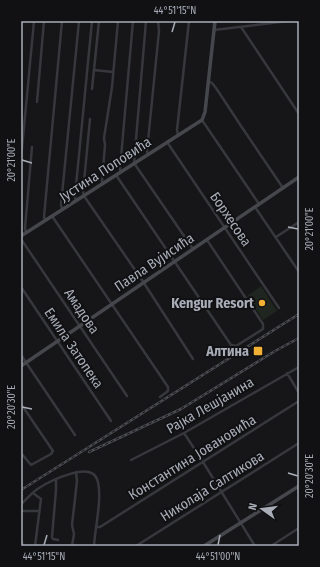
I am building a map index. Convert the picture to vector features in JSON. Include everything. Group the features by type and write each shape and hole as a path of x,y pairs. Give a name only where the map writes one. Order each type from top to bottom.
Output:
{"street":[{"path":"21,158 34,21"},
{"path":"37,102 44,21"},
{"path":"45,220 44,216 62,21"},
{"path":"62,210 61,203 79,21"},
{"path":"76,201 75,196 92,21"},
{"path":"92,89 99,21"},
{"path":"103,184 104,136 118,21"},
{"path":"121,172 120,169 134,21"},
{"path":"146,21 134,163 193,249"},
{"path":"148,154 147,151 159,31 158,21"},
{"path":"178,135 177,130 189,21"},
{"path":"215,21 205,112 202,120 259,204"},
{"path":"214,30 288,21"},
{"path":"241,27 299,114"},
{"path":"94,70 113,72"},
{"path":"208,81 211,82 216,88 284,188"},
{"path":"90,119 83,192 84,196 193,359"},
{"name":"Јустина Поповића","path":"21,236 202,120"},
{"name":"Борхесова","path":"167,142 279,308"},
{"path":"26,232 25,228 32,147"},
{"path":"116,175 229,341 233,346 238,345 263,329 263,324 206,240"},
{"name":"Павла Вујисића","path":"21,366 299,178"},
{"path":"255,207 299,272"},
{"path":"52,216 168,388 168,391 160,397"},
{"path":"276,237 299,222"},
{"name":"Амадова","path":"21,239 127,396"},
{"name":"Емила Затопека","path":"21,287 111,421"},
{"path":"21,355 75,435"},
{"name":"Рајка Лешјанина","path":"131,460 184,433 299,367"},
{"path":"287,373 299,392"},
{"name":"Константина Јовановића","path":"96,527 100,527 299,401"},
{"path":"21,404 53,452 32,465 30,465 21,454"},
{"path":"184,433 255,546"},
{"name":"Николаја Салтикова","path":"136,546 299,443"},
{"path":"72,546 74,534 72,525 77,483 76,472"},
{"path":"21,504 41,486 76,472 90,472 97,480 100,494 94,546"},
{"path":"56,480 52,537 54,540 58,540"},
{"path":"204,546 299,486"},
{"path":"33,492 40,498 35,546"},
{"path":"21,511 39,511"},
{"path":"271,546 299,528"},
{"path":"21,539 23,546"}],"shaded area":[{"name":"Kengur Resort","path":"261,286 277,311 263,320 247,296"}],"railway":[{"path":"21,490 299,314"},
{"path":"89,452 181,409 275,351 299,338"}],"place":[{"name":"Kengur Resort","path":"262,303"},
{"name":"Алтина","path":"258,351"}]}
